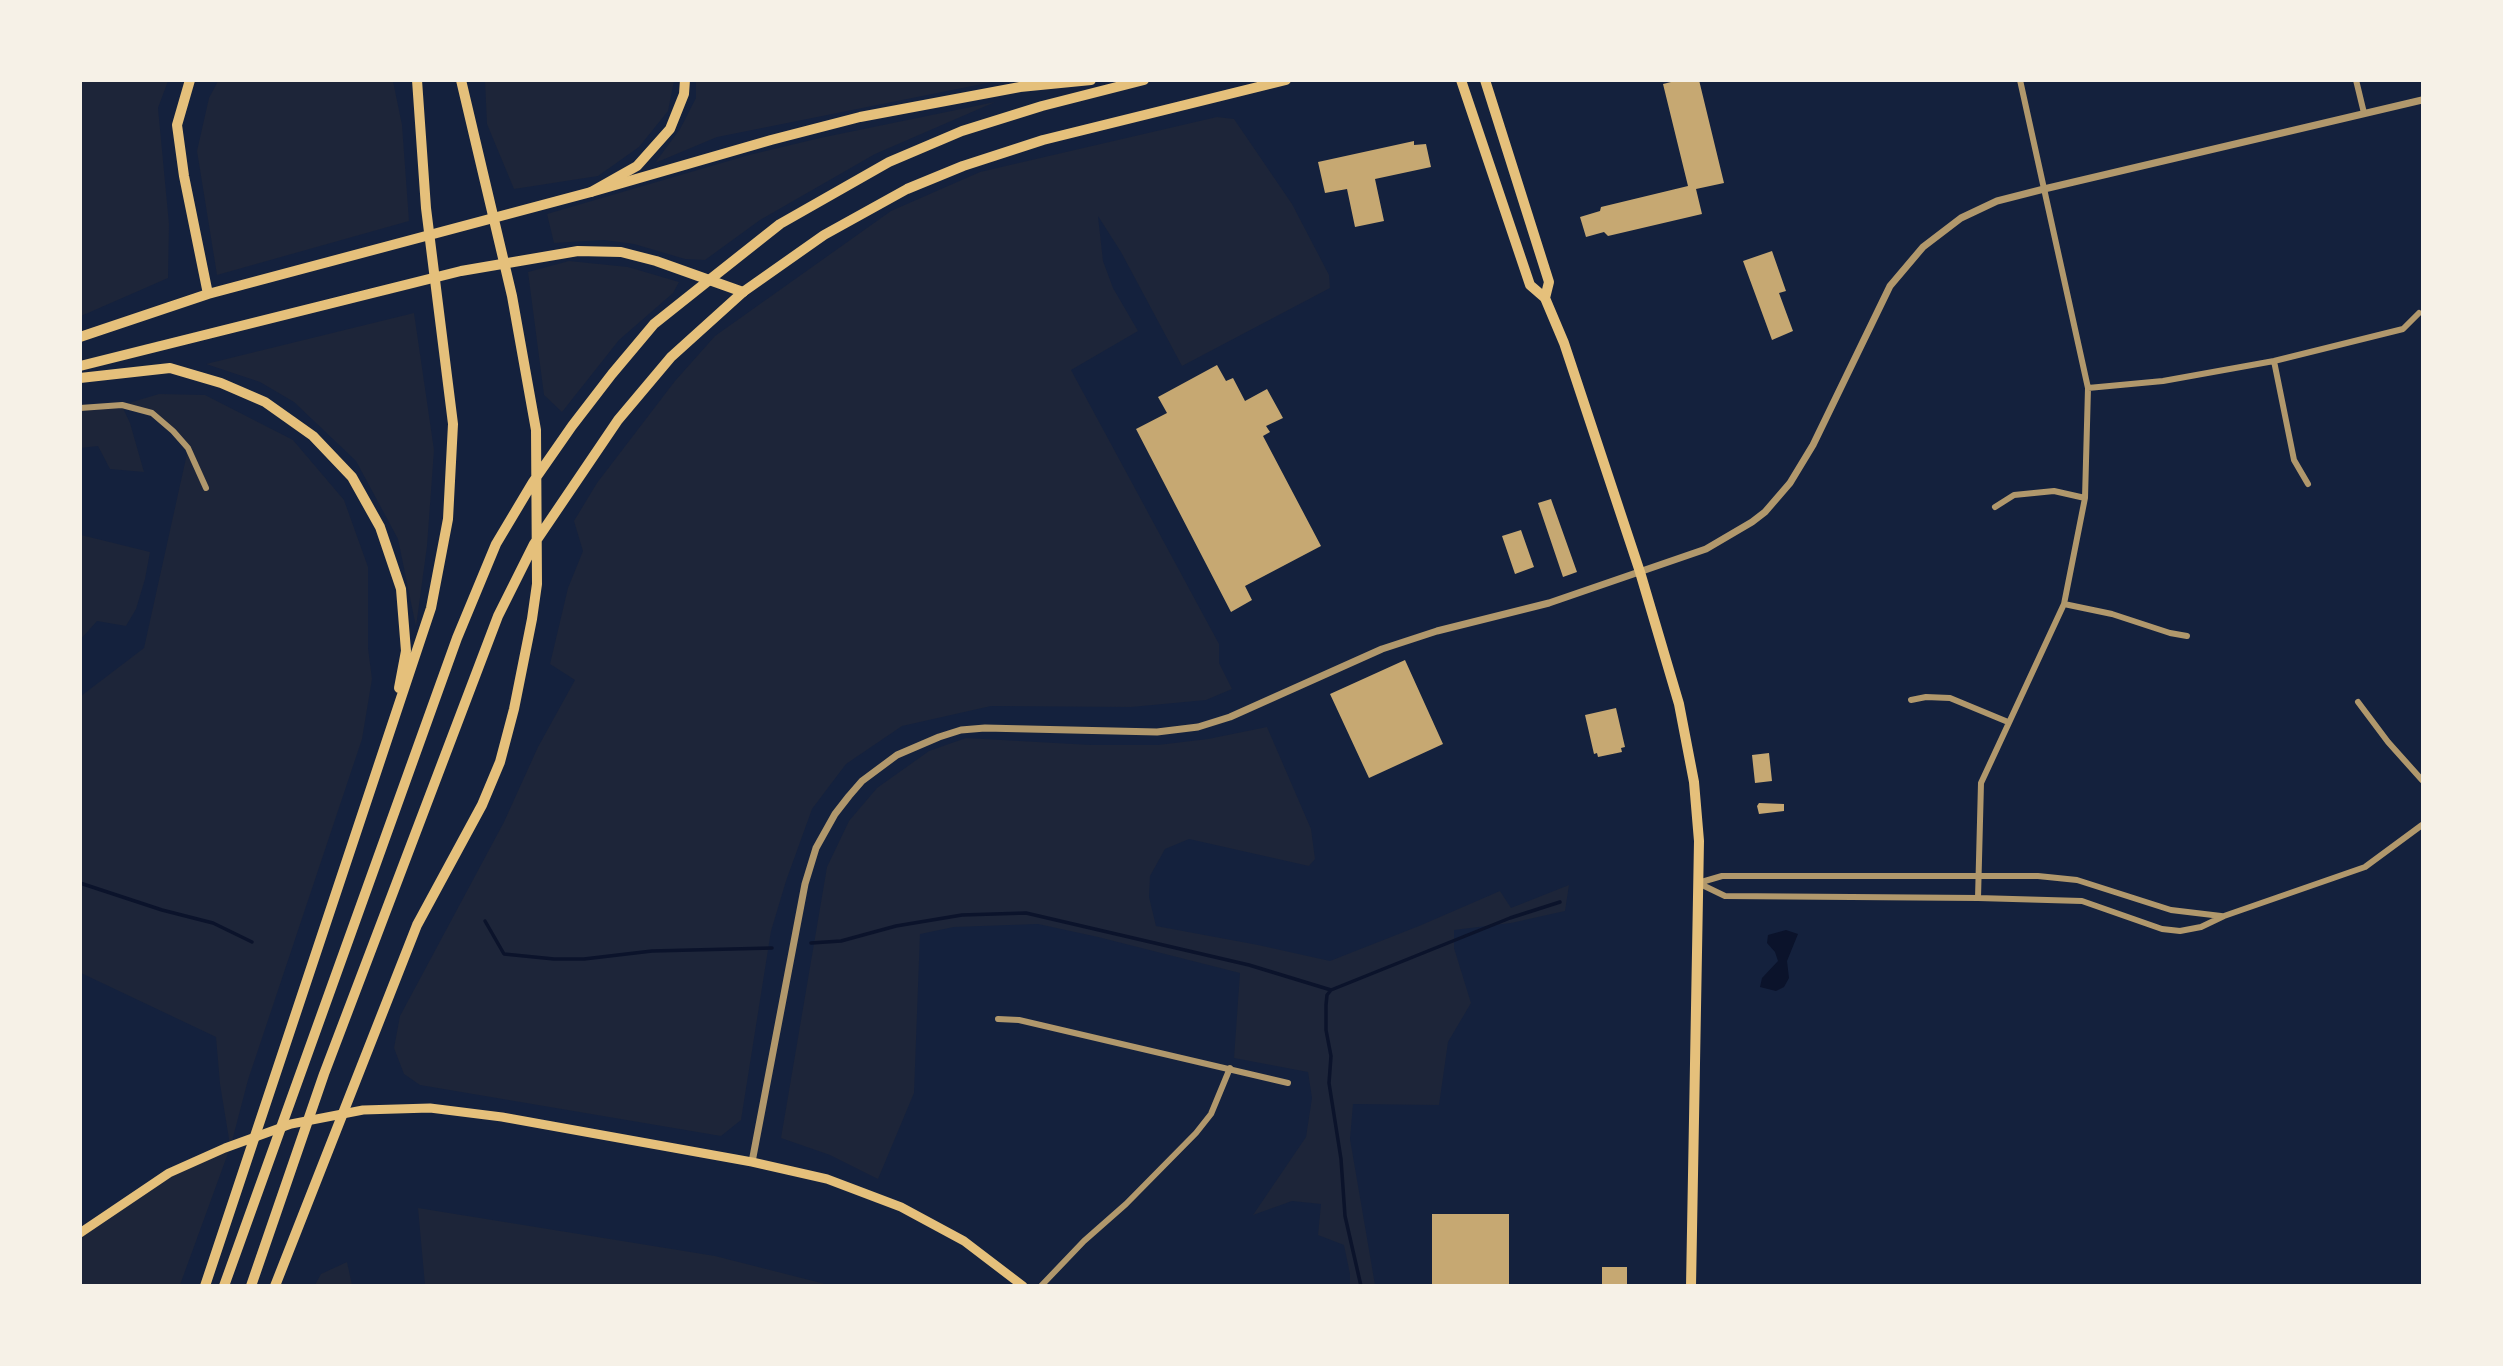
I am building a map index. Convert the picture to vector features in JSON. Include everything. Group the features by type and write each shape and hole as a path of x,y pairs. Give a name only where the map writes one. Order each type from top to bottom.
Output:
{"highway":[{"path":"205,1286 431,608 447,519 453,424 426,208 417,80"},
{"path":"591,192 638,166 670,129 684,94 685,80"},
{"path":"275,1286 417,925 482,805 500,762 524,665 537,584 536,430 512,296 462,81"},
{"path":"224,1286 447,663 496,544 533,482 604,384 654,324 708,281"},
{"path":"251,1286 324,1074 498,616 534,544 618,420 671,357 743,292"},
{"path":"80,379 170,368 221,383 265,402 313,436 352,477 380,527 401,589 406,651 391,731"}],"main road":[{"path":"190,80 177,125 184,176 208,294"},
{"path":"80,337 208,294 860,117 1020,87 1091,80"},
{"path":"708,281 780,224 889,162 962,131 1042,106 1144,80"},
{"path":"80,366 461,271 578,251 621,252 656,261 743,292 834,229 908,189 963,166 1042,140 1286,80"},
{"path":"1461,80 1530,285 1545,298 1564,343 1640,572 1679,704 1695,788 1699,841 1691,1286"},
{"path":"1485,80 1549,282 1545,298"},
{"path":"80,1233 169,1173 225,1147 291,1124 363,1110 430,1108 502,1117 752,1162 827,1179 901,1207 964,1241 1023,1286"}],"street":[{"path":"1978,898 1981,783 2064,604 2085,498 2088,388 2020,80"},
{"path":"2356,80 2364,113"},
{"path":"752,1162 805,884 816,848 835,814 862,781 897,755 961,730 985,728 1157,732 1198,727 1230,718 1382,649 1437,631 1549,603 1723,541 1765,512 1798,472 1890,286 1912,257 1936,235 1980,208 1997,201 2423,100"},
{"path":"2088,388 2163,382 2274,361 2403,329 2419,313"},
{"path":"2274,361 2294,460 2308,484"},
{"path":"80,408 122,405 152,413 188,448 206,488"},
{"path":"1995,507 2014,495 2054,491 2085,498"},
{"path":"2064,604 2112,614 2187,636"},
{"path":"1911,700 1926,697 1950,698 2008,722"},
{"path":"2358,702 2423,780"},
{"path":"1698,883 1724,896 2082,901 2162,929 2180,931 2202,927 2224,916 2365,867 2423,825"},
{"path":"1698,883 1722,876 2038,876 2077,880 2171,910 2224,916"},
{"path":"998,1019 1018,1020 1288,1083"},
{"path":"1041,1286 1196,1133 1218,1101 1230,1068"}],"shaded area":[{"path":"485,80 674,81 668,111 639,147 598,176 514,189 487,124"},
{"path":"696,80 997,81 717,137 655,163 680,129 696,98"},
{"path":"80,81 168,81 158,108 169,224 168,278 81,316"},
{"path":"218,81 393,81 402,125 409,221 217,275 197,151 209,98"},
{"path":"995,102 875,154 760,220 705,260 685,259 634,244 604,240 554,243 547,214 749,155"},
{"path":"1217,117 1234,119 1292,204 1329,275 1330,288 1182,366 1121,252 1098,216 1103,261 1113,288 1138,331 1071,370 1219,644 1219,663 1232,689 1206,700 1131,707 991,706 902,726 846,764 812,809 786,881 771,931 741,1120 721,1136 420,1085 404,1074 394,1048 400,1016 504,822 538,747 575,680 550,664 568,588 583,551 574,521 597,483 675,381 715,336 891,211 980,172"},
{"path":"569,261 628,267 679,282 673,293 619,340 562,412 544,395 528,272"},
{"path":"414,313 434,450 427,546 416,627 398,539 356,461 294,402 260,382 206,364"},
{"path":"159,394 205,395 293,440 344,500 368,567 368,648 372,679 362,739 248,1080 231,1145 180,1285 81,1285 81,1233 169,1173 230,1145 216,1037 81,973 81,696 144,648 188,449 152,413 122,406 130,423 144,472 110,469 98,446 81,448 81,408 122,405"},
{"path":"81,535 150,552 136,609 126,626 97,621 81,639"},
{"path":"1267,727 1311,829 1315,859 1309,866 1189,839 1165,849 1150,876 1149,897 1156,926 1330,961 1500,891 1511,908 1569,885 1565,911 1511,923 1454,930 1454,948 1471,1003 1448,1042 1439,1105 1353,1104 1350,1139 1375,1285 1350,1285 1344,1245 1318,1235 1321,1204 1292,1201 1253,1215 1306,1137 1312,1098 1308,1072 1234,1058 1240,973 1098,937 1038,924 954,927 920,934 914,1093 878,1179 830,1155 781,1138 827,867 849,821 877,788 929,751 966,738 1091,745 1158,745 1208,739"},
{"path":"1786,930 1798,934 1787,961 1789,978 1784,987 1776,991 1760,987 1762,978 1778,961 1775,952 1767,943 1768,935"},
{"path":"418,1208 715,1256 829,1285 425,1285"},
{"path":"347,1262 352,1285 315,1285 321,1274"}],"building":[{"path":"1679,80 1699,80 1724,183 1696,189 1702,214 1608,236 1604,232 1586,237 1580,217 1600,211 1601,207 1688,186 1663,84"},
{"path":"1414,141 1414,145 1426,144 1431,167 1375,179 1384,221 1355,227 1347,189 1325,193 1318,162"},
{"path":"1772,251 1786,291 1779,293 1793,331 1772,340 1743,261"},
{"path":"1217,365 1226,381 1233,378 1245,401 1267,389 1283,418 1266,426 1270,432 1263,436 1321,546 1245,586 1252,600 1231,612 1136,429 1167,413 1158,397"},
{"path":"1551,499 1577,572 1563,577 1538,503"},
{"path":"1521,530 1534,567 1515,574 1502,536"},
{"path":"1405,660 1443,744 1369,778 1330,694"},
{"path":"1616,708 1625,747 1621,748 1622,752 1598,757 1597,753 1594,754 1585,715"},
{"path":"1769,753 1772,781 1755,783 1752,755"},
{"path":"1759,803 1784,804 1784,811 1759,814"},
{"path":"1432,1214 1509,1214 1509,1286 1432,1286"},
{"path":"1602,1267 1627,1267 1627,1286 1602,1286"}],"waterway":[{"path":"80,883 162,910 213,923 252,942"},
{"path":"1331,990 1510,918 1560,902"},
{"path":"811,943 841,941 896,926 962,915 1026,913 1249,965 1331,990"},
{"path":"485,921 504,954 554,959 584,959 652,951 772,948"},
{"path":"1331,990 1327,995 1326,1005 1326,1030 1331,1056 1329,1083 1341,1159 1345,1216 1361,1286"}]}
